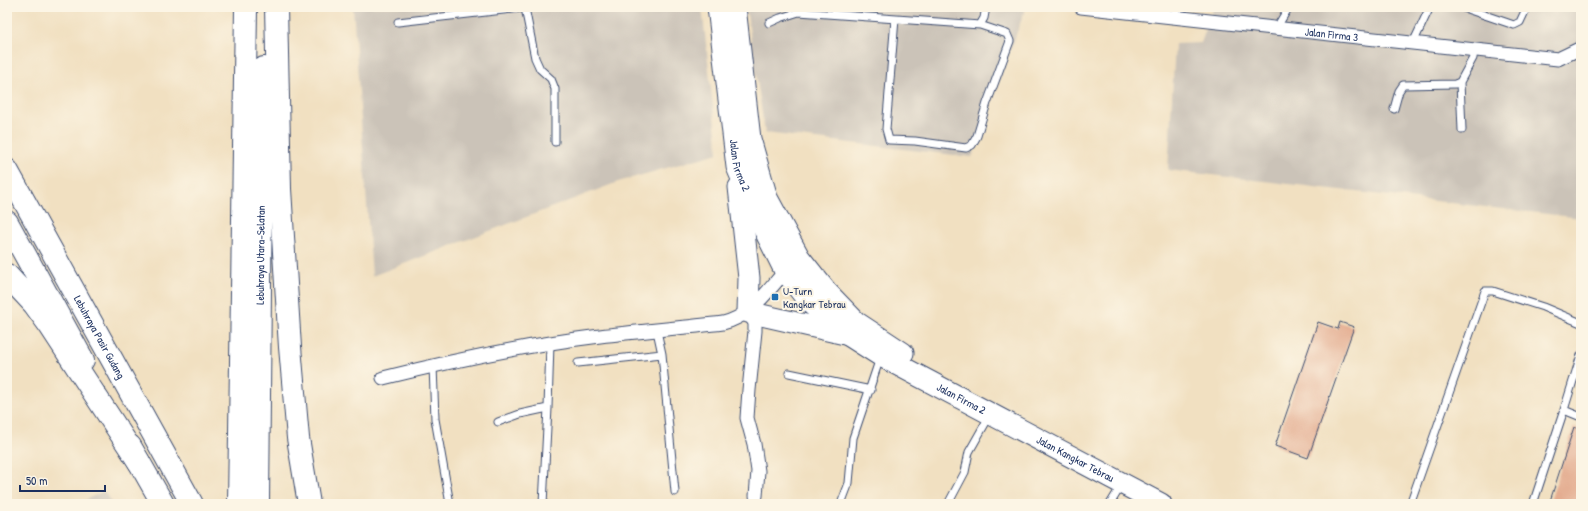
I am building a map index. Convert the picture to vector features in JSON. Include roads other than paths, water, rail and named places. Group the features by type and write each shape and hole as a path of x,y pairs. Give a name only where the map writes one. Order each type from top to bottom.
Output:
{"highway":[{"name":"Lebuhraya Utara–Selatan","path":"246,7 246,504"},
{"name":"Lebuhraya Utara–Selatan","path":"246,504 261,171 265,7"},
{"path":"276,7 280,189 290,347 298,438 309,504"},
{"name":"Lebuhraya Pasir Gudang","path":"7,170 192,504"},
{"path":"7,222 163,504"},
{"path":"7,275 34,304 50,326 139,462"}],"main road":[{"name":"Jalan Firma 2","path":"718,7 737,167 761,222 792,264 826,291 884,349"},
{"name":"Jalan Firma 2","path":"735,7 750,139 767,198 792,264 809,302 848,335 884,349 991,413"},
{"path":"737,167 749,278 748,312 848,335"},
{"name":"Jalan Kangkar Tebrau","path":"991,413 1161,504"}],"street":[{"name":"Jalan Firma 3","path":"1081,7 1277,27 1558,59 1581,48"},
{"path":"383,378 433,366 550,344 600,336 657,331 734,321 748,312 792,264"},
{"path":"748,312 755,323 747,418 754,444 758,471 756,496"}],"lane":[{"path":"398,22 528,7 535,58 540,69 551,79 556,89 555,142"},
{"path":"980,25 984,18 986,7"},
{"path":"1277,27 1289,7"},
{"path":"1413,43 1430,7"},
{"path":"1461,7 1514,24 1520,22 1527,7"},
{"path":"769,23 799,12 980,25 1007,34 1010,41 987,103 977,136 972,145 966,148 915,141 889,140 887,137 886,129 895,19"},
{"path":"1462,130 1460,82 1473,58 1474,50"},
{"path":"1394,109 1399,91 1404,85 1455,84 1460,82"},
{"path":"1410,504 1485,291 1493,291 1543,307 1581,323"},
{"path":"657,331 662,354 675,492"},
{"path":"543,504 550,344"},
{"path":"841,504 849,483 853,438 871,390 884,349"},
{"path":"578,363 662,354"},
{"path":"1533,504 1581,355"},
{"path":"433,366 435,419 450,504"},
{"path":"789,373 871,390"},
{"path":"498,422 520,414 548,408"},
{"path":"1564,410 1581,418"},
{"path":"948,504 965,472 968,452 991,413"},
{"path":"1110,504 1123,484"}],"place":[{"name":"U-Turn Kangkar Tebrau","path":"775,297"}]}
